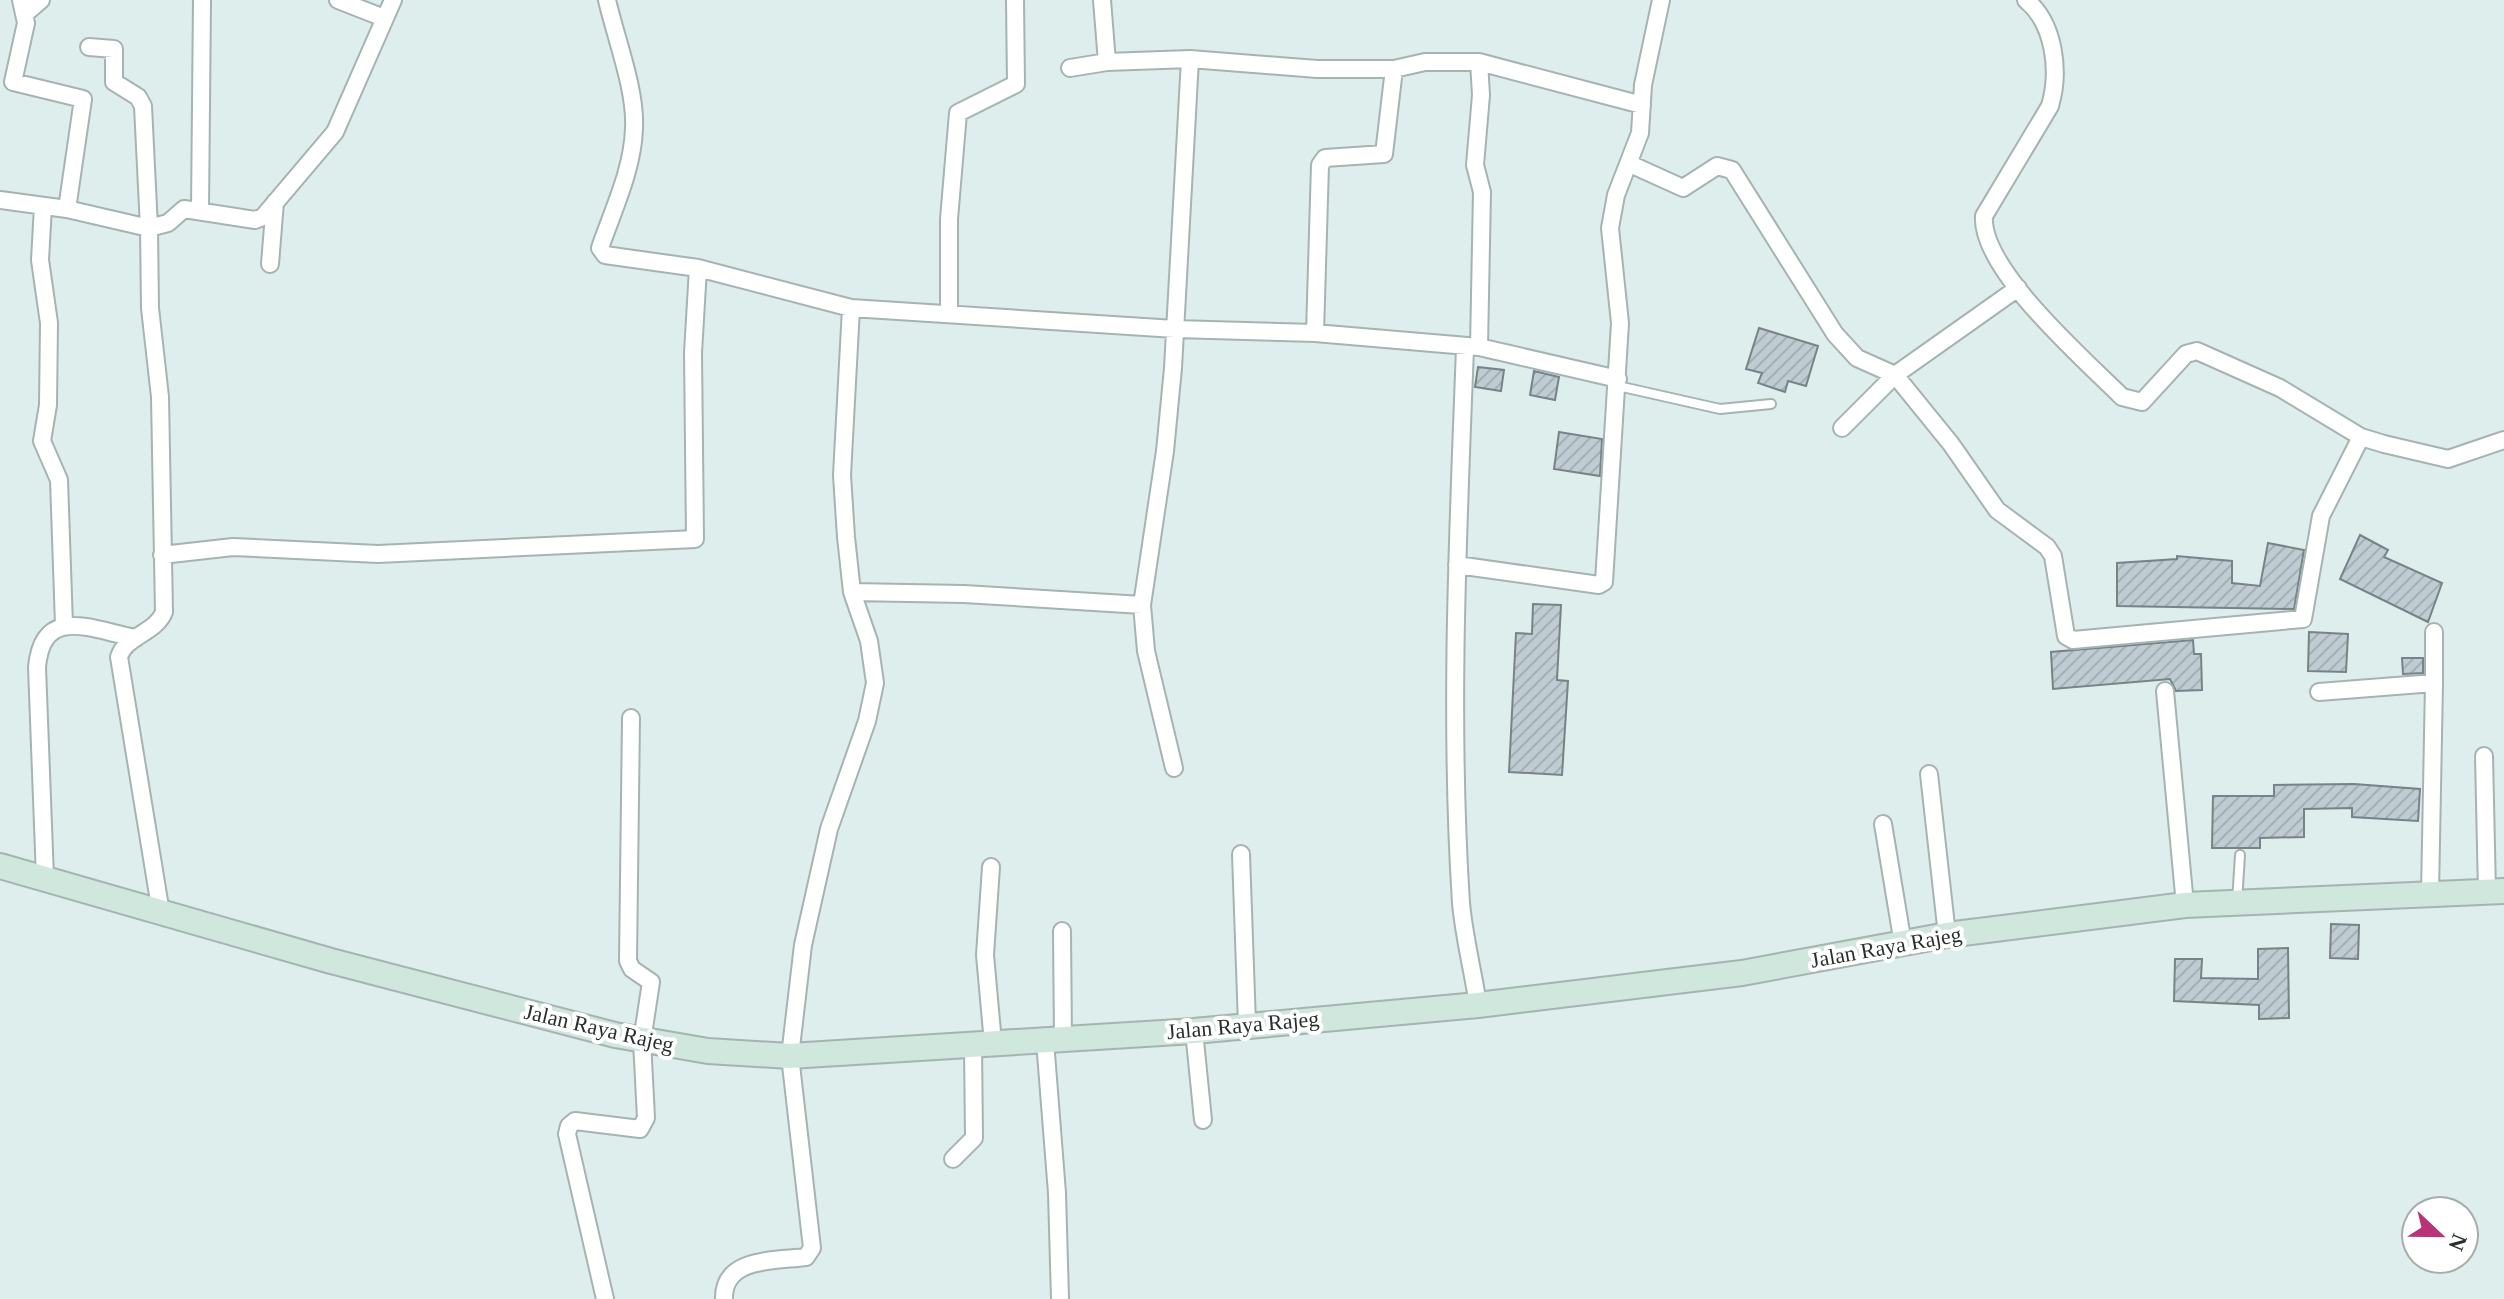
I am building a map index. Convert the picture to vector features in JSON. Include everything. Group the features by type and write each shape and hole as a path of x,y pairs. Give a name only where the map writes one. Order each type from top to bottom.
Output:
{"main road":[{"name":"Jalan Raya Rajeg","path":"0,866 331,961 642,1041 708,1051 790,1056 1194,1031 1478,1005 1742,973 1947,935 2185,905 2496,892"}],"street":[{"path":"41,0 23,6 22,53 6,84 83,99 67,209"},
{"path":"200,210 202,0"},
{"path":"338,0 384,18"},
{"path":"0,200 67,209 149,228 168,223 184,209 255,220 275,202 335,132 393,0"},
{"path":"607,0 633,104 635,126 632,156 600,248 605,255 698,268 851,308 1175,329 1315,333 1472,347 1618,383"},
{"path":"949,313 949,219 958,113 1016,84 1015,0"},
{"path":"1102,0 1107,62"},
{"path":"1457,565 1602,584 1609,541 1620,323 1610,228 1616,195 1640,133 1643,85 1661,0"},
{"path":"2026,0 2046,24 2055,89 2050,106 1984,216 1983,230 2001,269 2122,397 2142,402 2186,354 2197,351 2280,388 2361,437 2448,459 2504,440"},
{"path":"89,47 114,49 114,82 138,97 143,106 150,308 160,397 163,617 120,651 119,657 161,913"},
{"path":"1174,768 1146,651 1142,605 1165,451 1190,59"},
{"path":"1070,68 1107,62 1190,59 1317,69 1394,69 1425,62 1479,62 1642,105"},
{"path":"1478,1005 1461,904 1453,730 1457,565 1482,192 1475,165 1481,95 1479,62"},
{"path":"1315,333 1320,165 1325,158 1384,154 1394,69"},
{"path":"1630,164 1683,188 1717,166 1732,170 1835,334 1857,358 1895,375 1944,435 1997,510 2047,547 2053,556 2066,636 2073,640 2303,619 2321,516 2361,437"},
{"path":"270,264 275,202"},
{"path":"43,206 40,260 49,323 48,405 42,441 59,480 64,625"},
{"path":"162,555 233,547 378,554 695,539 693,353 698,268"},
{"path":"1842,428 1895,375 2018,288"},
{"path":"724,1299 727,1279 737,1269 806,1257 812,1248 790,1056 803,945 829,829 867,721 875,683 869,641 852,592 842,475 851,308"},
{"path":"852,592 964,594 1142,605"},
{"path":"45,878 38,650 47,632 64,625 136,638"},
{"path":"2430,894 2434,632"},
{"path":"2319,692 2434,683"},
{"path":"2165,691 2185,905"},
{"path":"605,1299 567,1134 569,1126 575,1121 640,1129 644,1124 642,1041 651,982 632,969 628,961 631,718"},
{"path":"2484,756 2496,892"},
{"path":"1929,774 1947,935"},
{"path":"1883,824 1903,944"},
{"path":"1241,854 1247,1024"},
{"path":"953,1159 974,1138 983,1044 991,867"},
{"path":"1060,1299 1054,1040 1062,931"},
{"path":"1194,1031 1203,1120"}],"lane":[{"path":"1618,383 1720,409 1771,404"},
{"path":"2237,903 2240,855"}],"building":[{"path":"1759,328 1818,346 1806,386 1788,381 1785,392 1758,383 1762,373 1746,369"},
{"path":"1478,367 1504,370 1501,391 1475,387"},
{"path":"1534,371 1559,377 1555,400 1530,395"},
{"path":"1559,432 1602,439 1600,476 1554,469"},
{"path":"2360,535 2388,550 2384,557 2442,583 2428,622 2340,579"},
{"path":"2268,543 2304,550 2294,609 2117,606 2117,563 2177,559 2177,556 2232,561 2232,583 2260,586"},
{"path":"1533,604 1561,605 1557,680 1568,681 1562,775 1509,772 1516,633 1532,634"},
{"path":"2309,632 2348,634 2346,672 2308,671"},
{"path":"2193,640 2194,654 2201,654 2202,690 2176,691 2170,679 2053,689 2051,652"},
{"path":"2402,658 2423,658 2423,673 2403,674"},
{"path":"2354,784 2420,789 2418,821 2352,817 2352,808 2304,809 2304,837 2260,838 2260,848 2212,848 2213,796 2274,796 2274,785"},
{"path":"2331,924 2359,925 2358,959 2330,958"},
{"path":"2288,948 2289,1018 2259,1019 2259,1005 2174,1001 2175,959 2202,959 2201,978 2258,979 2258,949"}]}
